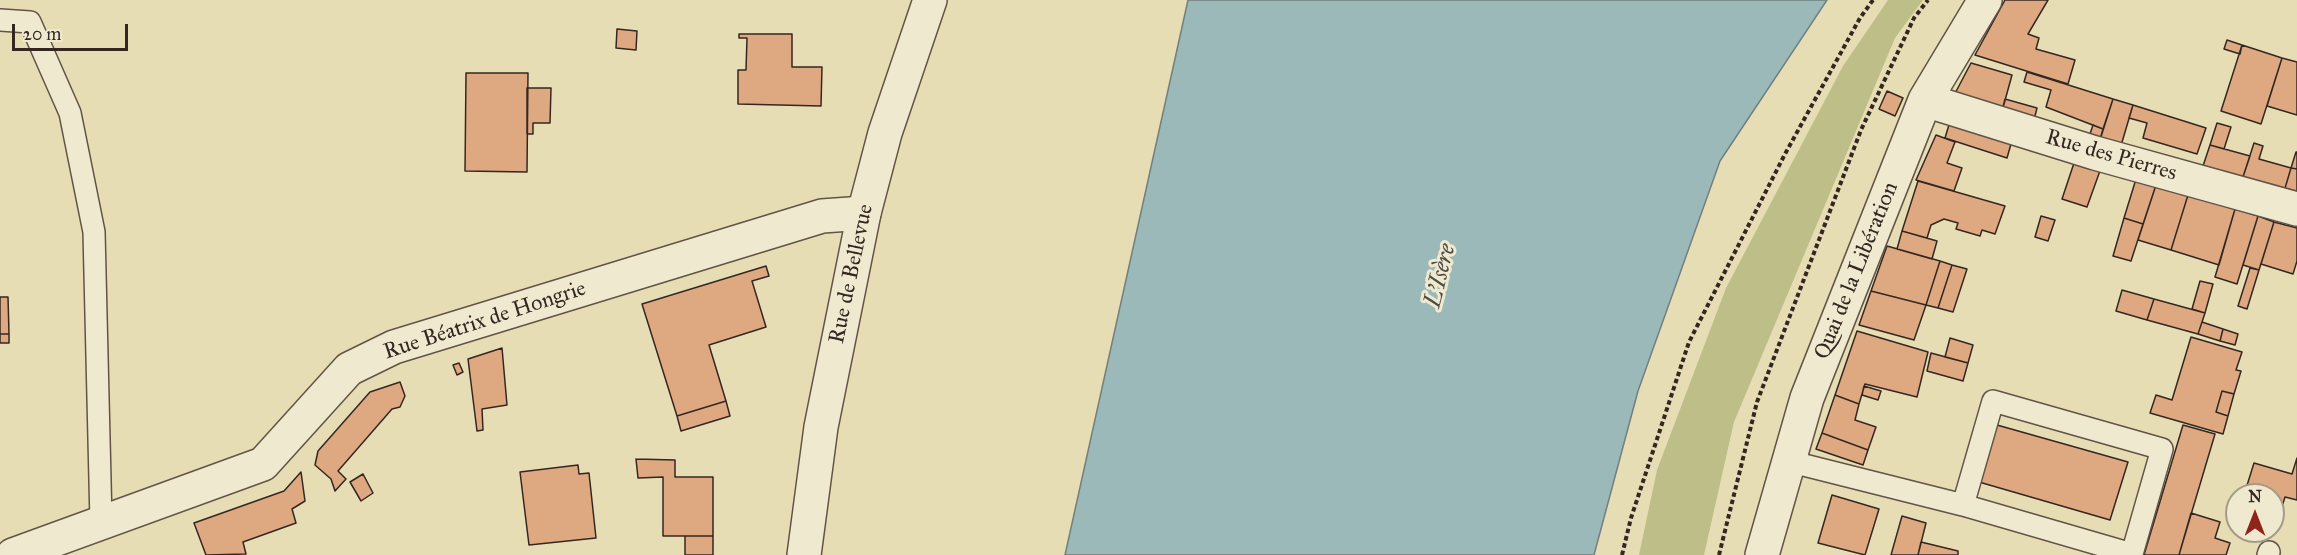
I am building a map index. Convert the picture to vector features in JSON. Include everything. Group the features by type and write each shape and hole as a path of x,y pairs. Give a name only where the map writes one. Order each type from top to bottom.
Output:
{"street":[{"name":"Rue de Bellevue","path":"804,555 821,427 864,213 885,133 930,0"},
{"name":"Quai de la Libération","path":"1762,555 1807,398 1925,100 1985,0"},
{"name":"Rue des Pierres","path":"1925,100 2095,153 2297,209"},
{"name":"Rue Béatrix de Hongrie","path":"34,551 101,522 262,464 349,369 394,347 822,216 864,213"}],"lane":[{"path":"0,20 30,22 70,113 94,232 101,522"},
{"path":"1788,461 1963,505 2132,554 2162,449 1993,401 1963,505"}],"path":[{"path":"1622,555 1631,518 1689,342 1785,154 1860,18 1873,0"},
{"path":"1719,555 1757,402 1861,130 1914,18 1928,0"}],"green space":[{"path":"1888,0 1923,0 1895,38 1734,422 1704,555 1639,555 1657,470 1726,288 1843,66"}],"water":[{"name":"L'Isère","path":"1188,0 1827,0 1720,161 1638,391 1594,555 1065,555"}],"building":[{"path":"2005,0 2048,0 2028,34 2039,38 2036,49 2075,60 2068,84 1975,55"},
{"path":"617,29 637,31 636,50 616,48"},
{"path":"739,34 792,34 792,67 822,67 821,106 738,104 738,70 746,70 747,38 739,38"},
{"path":"2227,40 2242,45 2240,54 2224,49"},
{"path":"2242,45 2282,58 2261,124 2221,111"},
{"path":"2282,58 2297,62 2297,115 2267,106"},
{"path":"1971,63 2012,75 2001,115 1951,101"},
{"path":"2027,72 2113,99 2103,129 2046,107 2051,90 2024,82"},
{"path":"466,73 528,73 527,172 465,171"},
{"path":"527,88 551,88 550,123 533,123 533,134 527,134"},
{"path":"1887,91 1903,98 1895,116 1879,109"},
{"path":"2005,99 2037,108 2033,124 2001,115"},
{"path":"2113,99 2133,105 2120,149 2099,143"},
{"path":"2133,105 2206,128 2197,154 2143,138 2147,123 2129,118"},
{"path":"1951,118 2013,137 2007,158 1945,138"},
{"path":"2217,123 2231,127 2224,149 2210,145"},
{"path":"2093,125 2103,129 2099,143 2088,140"},
{"path":"1936,135 1955,142 1947,163 1962,168 1954,191 1916,180"},
{"path":"2254,143 2263,146 2259,159 2291,168 2283,195 2241,183"},
{"path":"2210,145 2250,156 2241,183 2201,172"},
{"path":"2297,152 2297,169 2291,168"},
{"path":"2075,160 2101,168 2087,207 2062,199"},
{"path":"2291,168 2297,169 2297,199 2283,195"},
{"path":"2136,179 2156,185 2143,224 2124,218"},
{"path":"1918,181 2005,206 1995,234 1982,230 1980,236 1956,229 1958,223 1944,219 1931,225 1927,238 1902,231"},
{"path":"2156,185 2188,195 2171,250 2138,240"},
{"path":"2188,195 2235,209 2219,265 2171,250"},
{"path":"2235,209 2258,216 2237,284 2215,277"},
{"path":"2041,216 2055,220 2048,241 2035,237"},
{"path":"2258,216 2274,222 2259,270 2243,265"},
{"path":"2124,218 2143,224 2131,261 2113,256"},
{"path":"2274,222 2297,228 2297,261 2293,274 2261,264"},
{"path":"1902,231 1937,241 1932,259 1897,249"},
{"path":"1887,246 1940,261 1926,305 1871,291"},
{"path":"1940,261 1952,265 1938,308 1926,305"},
{"path":"1952,265 1967,269 1953,312 1938,308"},
{"path":"766,266 769,276 752,281 766,327 709,345 726,401 677,416 642,304"},
{"path":"2250,268 2259,270 2247,309 2238,306"},
{"path":"2200,281 2213,284 2205,313 2192,309"},
{"path":"2122,290 2154,299 2147,320 2116,311"},
{"path":"1871,291 1926,305 1914,340 1859,325"},
{"path":"0,297 8,297 9,334 0,334"},
{"path":"2154,299 2205,313 2198,334 2147,320"},
{"path":"2202,322 2223,329 2220,341 2198,334"},
{"path":"2223,329 2238,334 2235,345 2220,341"},
{"path":"1857,331 1928,352 1917,397 1865,384 1859,404 1835,395"},
{"path":"0,334 9,334 9,343 0,343"},
{"path":"2191,337 2242,352 2236,370 2241,371 2234,394 2222,391 2216,412 2228,416 2223,434 2150,413 2156,395 2172,400"},
{"path":"1950,338 1973,345 1968,363 1945,357"},
{"path":"502,348 507,405 482,409 483,430 477,431 468,359"},
{"path":"1931,353 1968,363 1963,381 1927,371"},
{"path":"459,363 463,372 457,375 453,365"},
{"path":"400,382 405,396 400,407 392,409 338,471 346,479 335,491 331,479 315,465 318,451 370,392"},
{"path":"1864,386 1881,391 1878,400 1862,395"},
{"path":"2222,391 2234,394 2228,416 2216,412"},
{"path":"1835,395 1859,404 1855,420 1876,427 1868,450 1822,433"},
{"path":"726,401 730,416 681,431 677,416"},
{"path":"1997,425 2128,462 2110,520 1979,482"},
{"path":"2183,425 2215,434 2179,555 2144,555"},
{"path":"1822,433 1868,450 1863,465 1816,449"},
{"path":"2297,458 2297,500 2285,497 2285,483 2248,483 2254,463 2292,474"},
{"path":"636,459 675,460 675,477 713,477 713,536 663,536 663,477 638,478"},
{"path":"578,465 579,474 589,473 596,538 529,545 520,472"},
{"path":"301,472 305,501 292,509 296,523 243,542 246,554 206,555 194,523 284,491"},
{"path":"363,474 373,493 361,501 350,482"},
{"path":"1832,495 1879,509 1865,555 1818,543"},
{"path":"2191,513 2220,522 2215,538 2230,543 2226,555 2179,555"},
{"path":"1902,516 1926,523 1918,555 1891,555"},
{"path":"685,536 713,536 713,555 685,555"},
{"path":"1921,542 1958,551 1958,555 1918,555"}]}
